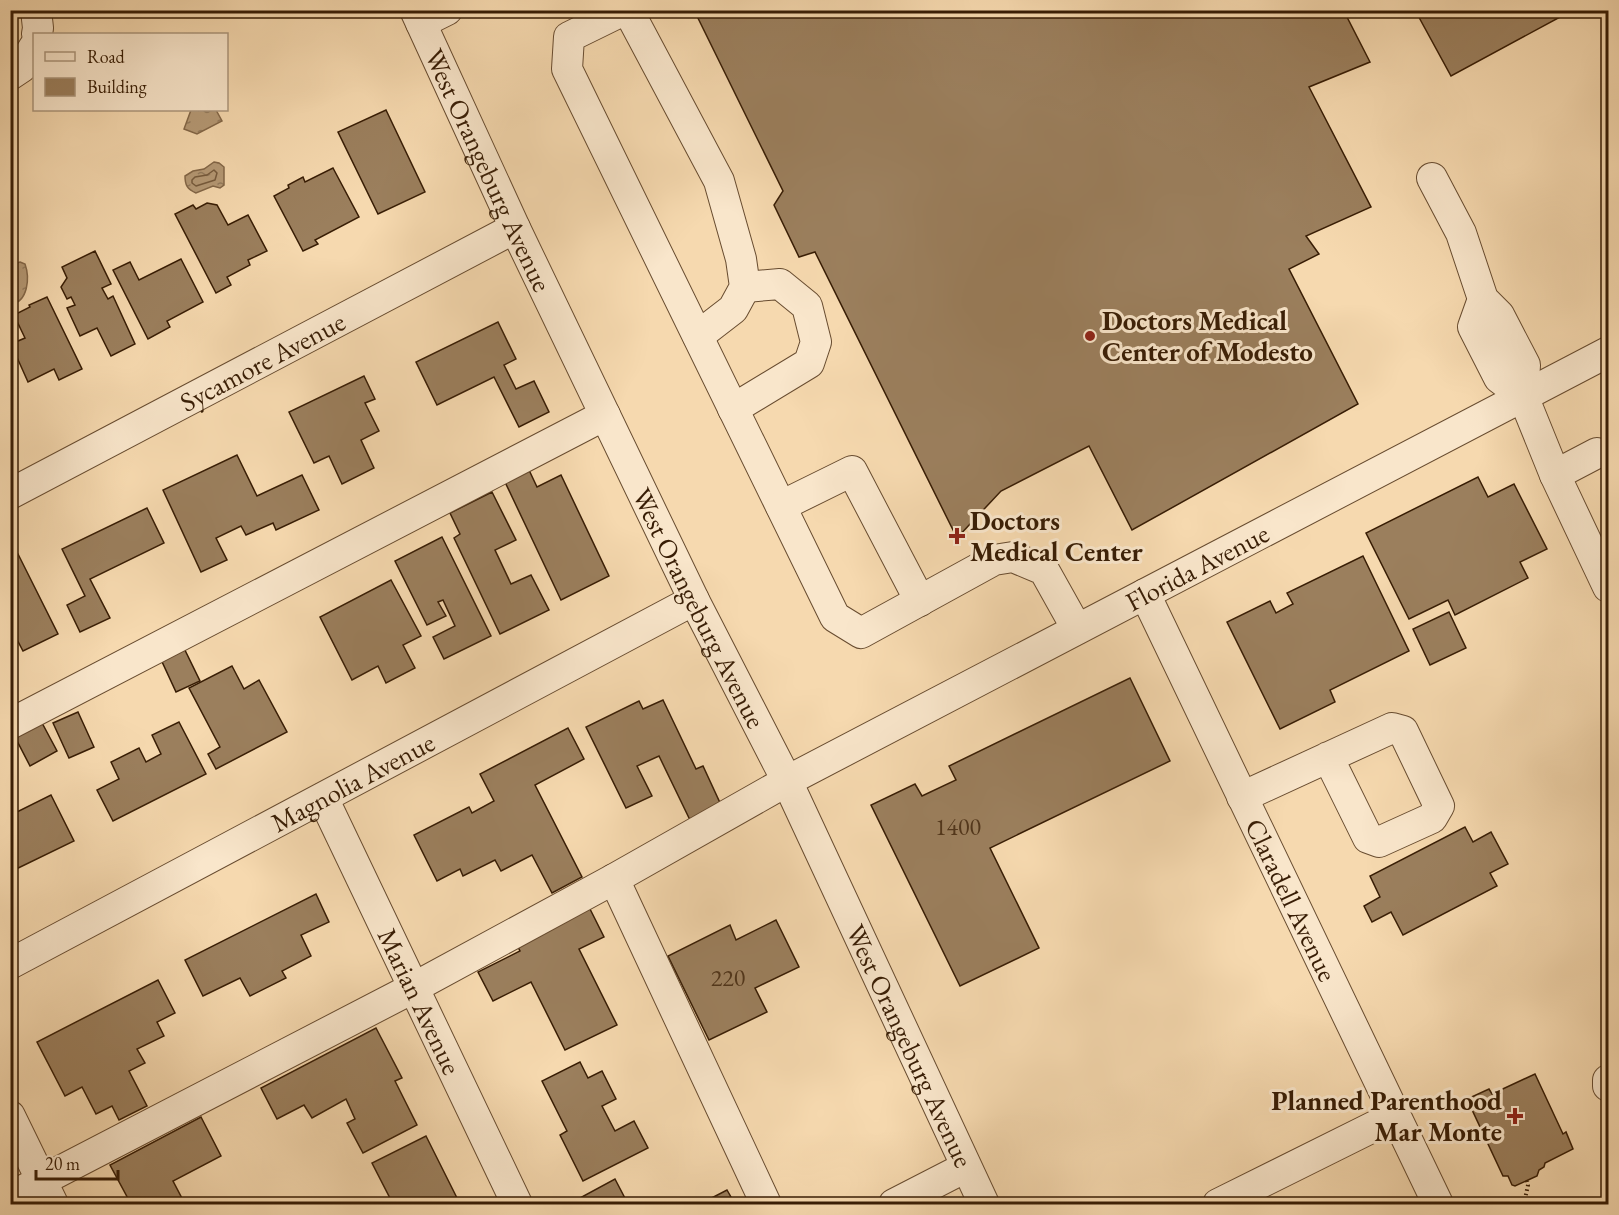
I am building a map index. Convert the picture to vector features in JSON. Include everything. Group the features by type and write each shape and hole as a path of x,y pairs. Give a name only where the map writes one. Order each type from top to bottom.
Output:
{"street":[{"path":"36,10 37,33"},
{"path":"698,336 733,309 745,287 741,259 719,181 626,10 569,37 567,69 835,617 861,633 994,560 1013,557 1044,570 1077,629"},
{"name":"West Orangeburg Avenue","path":"428,15 515,228 694,600 787,781 984,1204"},
{"path":"10,75 22,67 33,49"},
{"path":"1432,178 1461,233 1483,299 1499,315 1525,365 1523,396 1555,475 1601,553 1608,587"},
{"name":"Sycamore Avenue","path":"10,494 515,228"},
{"path":"733,409 809,363 816,342 807,306 780,284 745,287"},
{"name":"Florida Avenue","path":"10,1197 47,1193 787,781 1608,352"},
{"path":"10,724 605,415"},
{"path":"1555,475 1597,453"},
{"path":"781,506 852,471 920,601"},
{"name":"Claradell Avenue","path":"1145,594 1438,1204"},
{"name":"Magnolia Avenue","path":"10,964 694,600"},
{"path":"1242,797 1328,757"},
{"name":"Marian Avenue","path":"323,798 517,1204"},
{"path":"614,879 766,1204"},
{"path":"1608,1080 1608,1086"},
{"path":"10,1116 47,1193"},
{"path":"1218,1204 1395,1116"},
{"path":"894,1204 966,1167"}],"path":[{"path":"1524,1204 1527,1182"}],"water":[{"path":"191,111 217,111 222,121 197,134 184,129"},
{"path":"214,162 224,167 224,185 220,188 213,186 196,193 189,188 185,176 193,171 204,169"},
{"path":"20,262 25,264 27,270 26,288 21,299 11,304 11,267"}],"building":[{"name":"Doctors Medical Center of Modesto","path":"694,10 1361,10 1347,17 1370,62 1309,87 1371,207 1306,236 1319,254 1289,269 1358,404 1132,530 1089,446 1001,491 957,538 815,252 799,257 774,205 783,191"},
{"path":"1415,10 1573,10 1451,76"},
{"path":"386,110 425,192 378,214 338,132"},
{"path":"333,168 359,217 315,240 318,244 303,251 274,196 303,177 305,182"},
{"path":"207,203 217,205 228,225 248,215 267,251 248,260 250,265 227,277 231,285 216,293 175,214 193,205 196,209"},
{"path":"95,251 111,284 102,288 108,299 113,296 135,344 111,356 97,328 80,336 67,308 75,305 71,297 67,299 61,287 67,278 62,267"},
{"path":"181,259 203,302 167,321 170,327 148,339 113,270 130,262 139,280"},
{"path":"47,297 82,369 59,380 54,369 28,382 11,344 25,338 14,315"},
{"path":"498,322 516,359 504,365 516,389 534,381 549,412 519,427 494,377 437,405 416,362"},
{"path":"364,376 375,399 365,403 379,431 361,440 374,468 342,484 329,456 314,463 289,412"},
{"path":"237,455 257,496 302,475 319,510 276,530 273,523 246,535 241,526 216,538 227,560 201,572 163,490"},
{"path":"529,470 537,487 561,475 609,576 561,600 505,482"},
{"path":"1478,477 1488,497 1514,484 1547,549 1520,562 1528,578 1455,615 1448,600 1409,619 1366,533"},
{"path":"492,492 516,540 495,550 511,584 531,575 549,610 500,634 454,538 460,534 450,513"},
{"path":"147,508 164,543 90,579 110,618 80,632 67,605 85,596 62,549"},
{"path":"442,537 491,636 444,659 433,637 455,626 443,600 438,602 446,616 427,625 395,561"},
{"path":"18,554 58,634 23,651 13,632 10,633 10,558"},
{"path":"1363,556 1409,651 1330,690 1335,702 1280,729 1227,622 1270,601 1276,613 1293,604 1287,593"},
{"path":"391,580 421,636 403,645 415,668 386,683 378,666 352,680 320,617"},
{"path":"1449,612 1466,648 1430,665 1413,629"},
{"path":"181,642 200,681 176,692 158,653"},
{"path":"232,666 244,689 259,680 287,732 216,769 208,754 220,747 189,688"},
{"path":"1130,678 1170,761 990,848 1039,948 960,986 871,805 915,784 922,796 956,780 949,766"},
{"path":"663,700 696,769 703,766 721,805 690,820 659,756 637,766 652,796 626,808 586,727 639,701 643,709"},
{"path":"78,712 94,747 69,758 53,723"},
{"path":"41,721 57,751 30,766 14,735"},
{"path":"179,722 206,774 113,821 97,790 119,779 111,762 139,748 146,762 161,754 152,735"},
{"path":"568,728 584,759 535,785 582,877 552,893 532,855 501,871 495,860 463,876 460,869 437,881 414,835 469,807 472,813 494,801 480,774"},
{"path":"51,795 74,841 10,872 10,803 15,813"},
{"path":"1465,827 1473,842 1491,832 1508,864 1490,873 1497,886 1403,935 1391,912 1372,922 1364,906 1380,897 1370,876"},
{"path":"316,894 329,922 301,935 311,956 282,971 286,978 250,996 240,978 203,996 185,960"},
{"path":"589,907 604,937 579,949 617,1025 565,1050 531,982 493,1001 478,972 520,951 516,943"},
{"path":"776,920 799,967 755,988 767,1012 709,1040 668,956 730,925 736,940"},
{"path":"158,980 175,1013 157,1022 164,1036 137,1049 145,1063 129,1071 147,1106 119,1120 112,1106 96,1114 82,1087 65,1096 37,1042"},
{"path":"376,1028 402,1078 395,1081 417,1125 363,1153 347,1123 355,1119 346,1099 312,1118 304,1105 277,1119 261,1088"},
{"path":"580,1062 588,1078 602,1071 616,1099 602,1106 615,1131 634,1121 648,1148 583,1181 560,1135 567,1131 542,1081"},
{"name":"Planned Parenthood Mar Monte","path":"1535,1074 1563,1134 1566,1132 1573,1149 1545,1163 1537,1176 1515,1186 1512,1185 1508,1176 1503,1176 1467,1099 1489,1089 1492,1094"},
{"path":"201,1117 221,1156 173,1181 185,1204 131,1204 110,1165"},
{"path":"426,1136 460,1204 393,1204 372,1163"},
{"path":"615,1179 628,1204 581,1204 578,1199"},
{"path":"727,1190 735,1204 700,1204"}],"place":[{"name":"Doctors Medical Center of Modesto","path":"1090,336"},
{"name":"Doctors Medical Center","path":"957,536"},
{"name":"Planned Parenthood Mar Monte","path":"1515,1116"}]}
